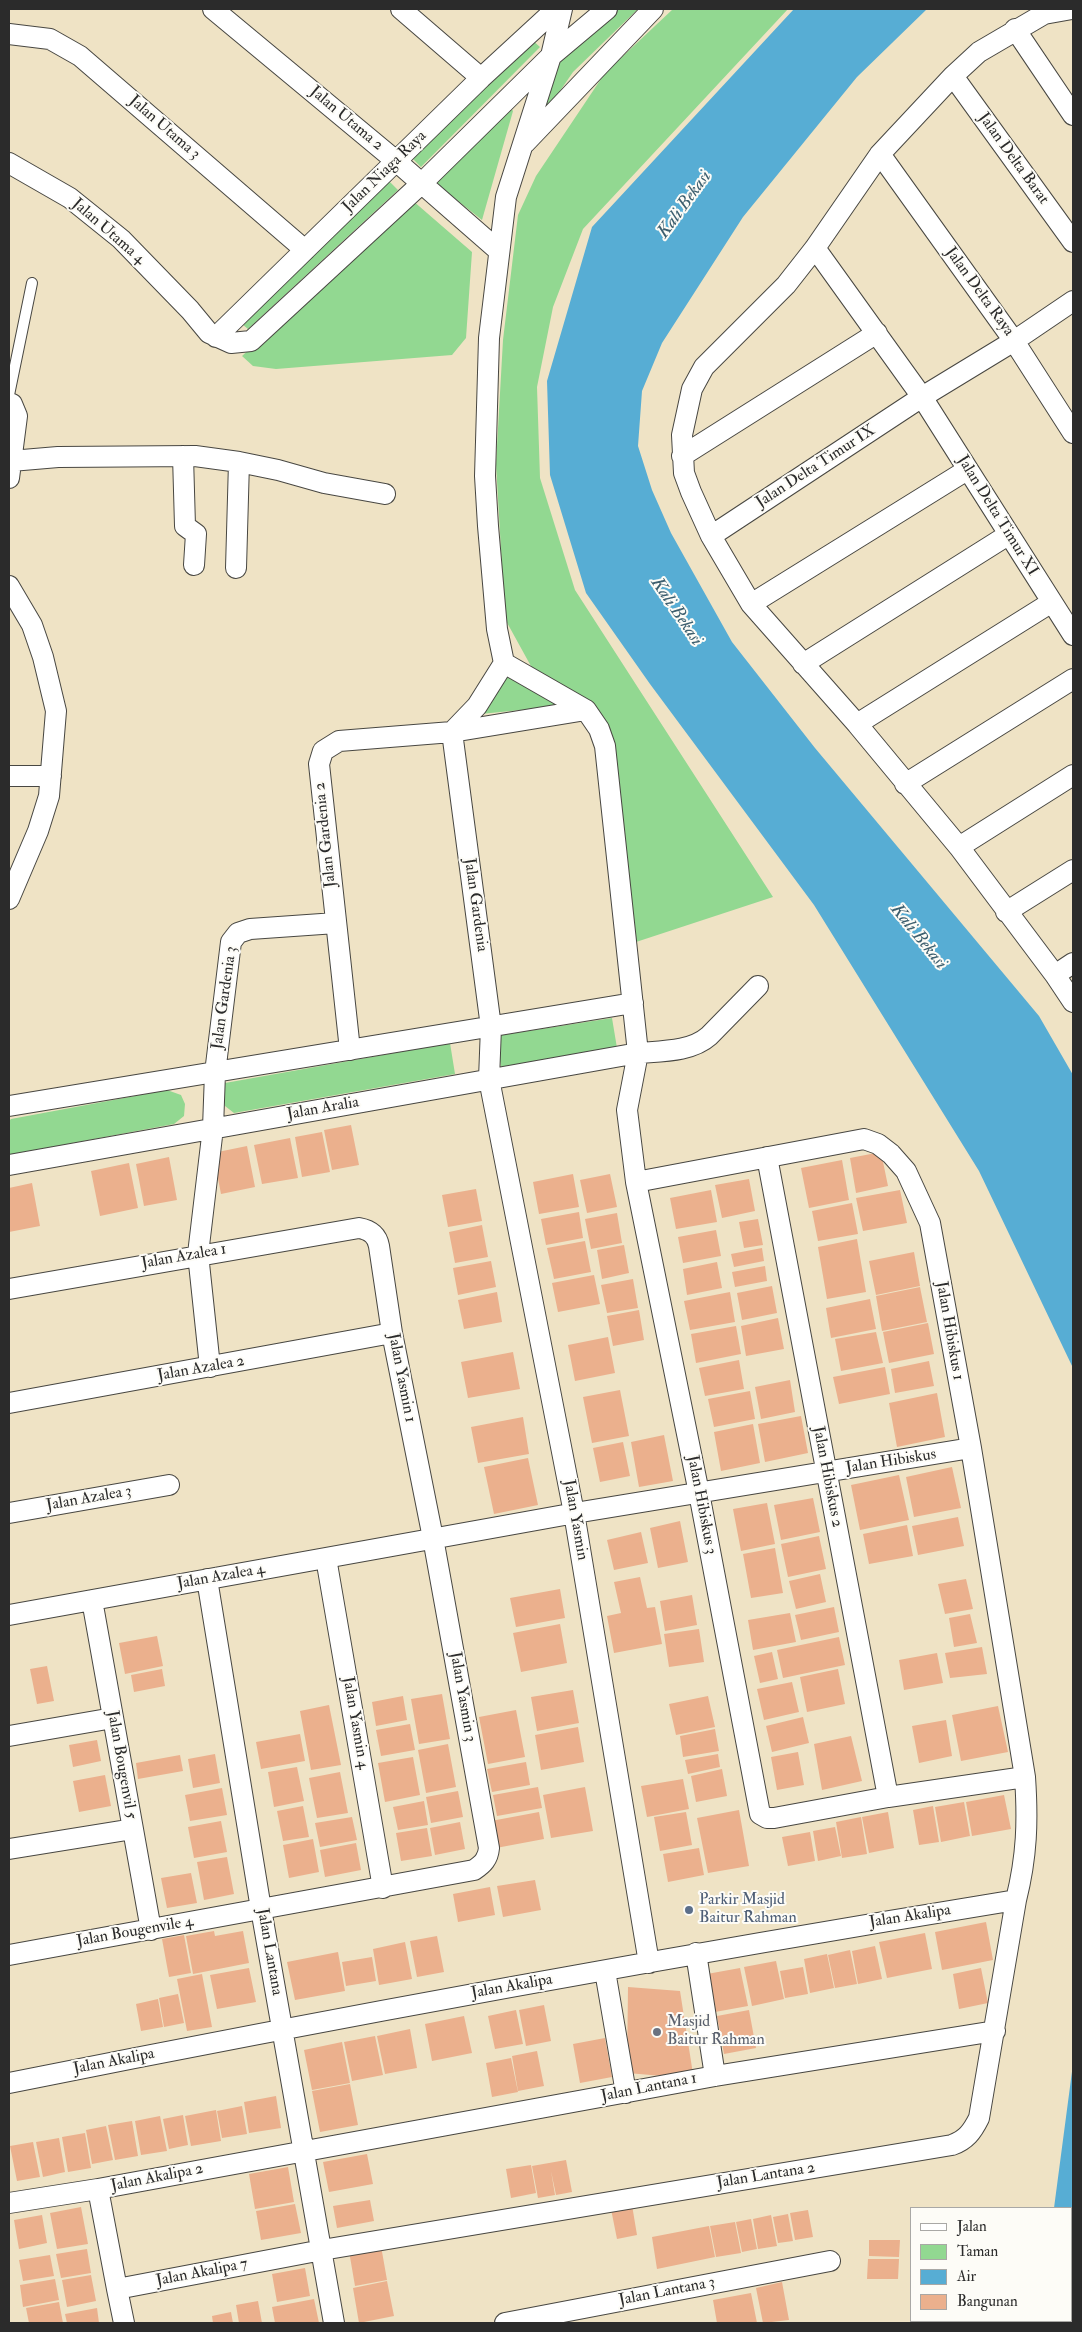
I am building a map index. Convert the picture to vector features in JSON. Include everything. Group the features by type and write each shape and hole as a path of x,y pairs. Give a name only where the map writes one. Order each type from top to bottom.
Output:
{"street":[{"name":"Jalan Utama 2","path":"213,9 396,161 499,251"},
{"path":"402,9 481,78"},
{"name":"Jalan Niaga Raya","path":"216,337 481,78 556,9"},
{"path":"452,732 477,706 504,663 497,629 486,476 489,338 506,197 520,148 551,56 562,9"},
{"path":"520,148 654,9"},
{"path":"1072,9 1044,14 1015,29 980,52 953,76 880,154 815,248 786,285 704,367 692,389 685,417 682,435 682,456 686,479 711,536 752,604 857,724 959,847 1073,1002"},
{"path":"216,337 231,343 251,341 422,184 551,56 603,10"},
{"path":"1015,29 1073,115"},
{"name":"Jalan Utama 3","path":"9,34 50,39 80,56 305,250"},
{"name":"Jalan Delta Barat","path":"953,76 1073,242"},
{"name":"Jalan Delta Raya","path":"880,154 1014,341 1073,433"},
{"name":"Jalan Utama 4","path":"9,163 70,198 121,239 190,310 209,333 216,337"},
{"name":"Jalan Delta Timur XI","path":"815,248 922,397 1073,635"},
{"name":"Jalan Delta Timur IX","path":"711,536 922,397 1014,341 1073,301"},
{"path":"682,456 877,334"},
{"path":"9,403 12,404 17,416 10,470 58,457 183,456 239,462 278,470 324,483 384,494"},
{"path":"183,456 185,526 196,534 194,566"},
{"path":"236,568 239,462"},
{"path":"752,604 967,470"},
{"path":"803,664 1008,535"},
{"path":"9,586 32,625 43,657 56,711 49,796 38,830 9,899"},
{"path":"857,724 1052,602"},
{"path":"504,663 586,710"},
{"path":"906,784 1073,679"},
{"name":"Jalan Gardenia 2","path":"350,1050 319,764 323,751 339,742 452,732 586,710"},
{"name":"Jalan Hibiskus 3","path":"586,710 600,729 605,746 633,1003 638,1053 627,1110 636,1182 699,1493 760,1814 767,1818 774,1818 888,1797"},
{"name":"Jalan Gardenia","path":"452,732 491,1026 489,1079"},
{"path":"959,847 1073,775"},
{"path":"9,776 50,776"},
{"path":"1006,912 1073,870"},
{"name":"Jalan Gardenia 3","path":"210,1367 198,1254 213,1128 215,1073 231,942 238,933 250,929 336,923"},
{"path":"1055,975 1073,963"},
{"name":"Jalan Aralia","path":"9,1165 638,1053 679,1049 701,1043 758,986"},
{"path":"9,1106 633,1003"},
{"name":"Jalan Yasmin","path":"489,1079 574,1514 648,1963"},
{"name":"Jalan Hibiskus 1","path":"636,1182 864,1139 878,1144 891,1154 906,1171 930,1223 1025,1777 1027,1840 1024,1867 1016,1900"},
{"name":"Jalan Hibiskus 2","path":"767,1157 888,1797"},
{"name":"Jalan Azalea 1","path":"9,1289 198,1254 359,1228"},
{"name":"Jalan Yasmin 1","path":"359,1228 367,1229 378,1240 392,1333 433,1538"},
{"name":"Jalan Azalea 2","path":"9,1403 392,1333"},
{"name":"Jalan Hibiskus","path":"433,1538 970,1448"},
{"name":"Jalan Azalea 3","path":"9,1513 169,1485"},
{"name":"Jalan Azalea 4","path":"9,1615 433,1538"},
{"name":"Jalan Yasmin 3","path":"433,1538 488,1840 488,1856"},
{"name":"Jalan Yasmin 4","path":"326,1558 384,1888"},
{"name":"Jalan Lantana","path":"207,1579 261,1909 334,2323"},
{"name":"Jalan Bougenvil 5","path":"92,1600 151,1930"},
{"path":"9,1736 113,1718"},
{"path":"888,1797 1025,1777"},
{"path":"9,1849 133,1828"},
{"name":"Jalan Bougenvile 4","path":"9,1955 384,1888 474,1870 482,1865 488,1856"},
{"name":"Jalan Akalipa","path":"9,2083 282,2028 696,1953 1016,1900"},
{"name":"Jalan Lantana 2","path":"322,2250 952,2145 963,2141 970,2134 979,2118 1016,1900"},
{"path":"696,1953 715,2076"},
{"path":"605,1971 626,2093"},
{"name":"Jalan Lantana 1","path":"304,2150 715,2076 995,2031"},
{"name":"Jalan Akalipa 2","path":"9,2202 98,2189 304,2150"},
{"path":"98,2189 124,2323"},
{"name":"Jalan Akalipa 7","path":"116,2289 322,2250"},
{"name":"Jalan Lantana 3","path":"505,2323 830,2261"}],"lane":[{"path":"9,395 32,283"}],"green space":[{"path":"608,9 638,9 573,72 538,123 546,77"},
{"path":"673,9 788,9 583,229 553,307 537,387 540,478 575,590 773,897 633,943 608,740 532,668 505,619 496,464 503,340 518,215 536,176 605,73"},
{"path":"530,38 540,47 421,167 411,157"},
{"path":"509,105 513,111 482,220 435,183"},
{"path":"389,181 398,190 248,329 242,324"},
{"path":"412,200 472,252 466,338 452,355 276,369 253,366 242,356"},
{"path":"512,671 560,706 481,714 481,707"},
{"path":"612,1018 617,1048 501,1067 496,1036"},
{"path":"450,1043 455,1074 234,1113 225,1106 222,1092 225,1083"},
{"path":"167,1090 181,1095 185,1104 184,1116 174,1124 9,1155 9,1121 11,1119"}],"water":[{"name":"Kali Bekasi","path":"794,9 927,9 857,77 743,217 662,343 642,391 638,446 652,490 671,533 732,642 815,748 1039,1016 1073,1075 1073,1368 979,1171 814,905 650,684 586,593 550,475 547,381 592,227"},
{"path":"1073,2064 1073,2323 1024,2323 1072,2322 1072,2207 1054,2207"}],"building":[{"path":"351,1125 359,1165 332,1170 324,1130"},
{"path":"322,1132 330,1172 302,1177 295,1137"},
{"path":"290,1138 298,1178 262,1184 254,1145"},
{"path":"247,1146 255,1187 221,1194 213,1153"},
{"path":"881,1152 888,1186 856,1193 850,1158"},
{"path":"169,1157 177,1200 144,1206 136,1164"},
{"path":"842,1160 849,1200 809,1208 801,1168"},
{"path":"129,1163 138,1208 100,1216 91,1171"},
{"path":"573,1174 579,1207 539,1214 533,1182"},
{"path":"610,1174 617,1207 587,1213 580,1180"},
{"path":"749,1179 755,1211 722,1218 715,1185"},
{"path":"32,1183 40,1226 9,1232 9,1188"},
{"path":"476,1189 482,1221 448,1227 442,1195"},
{"path":"711,1190 717,1222 676,1229 670,1198"},
{"path":"900,1190 907,1223 863,1231 856,1198"},
{"path":"852,1203 858,1234 818,1241 812,1211"},
{"path":"579,1212 583,1238 546,1245 541,1219"},
{"path":"617,1213 622,1243 591,1249 585,1219"},
{"path":"758,1219 763,1245 744,1248 739,1222"},
{"path":"482,1225 488,1257 455,1263 449,1232"},
{"path":"716,1230 721,1256 683,1263 678,1237"},
{"path":"857,1239 866,1292 827,1299 818,1247"},
{"path":"585,1241 591,1272 554,1279 547,1248"},
{"path":"624,1245 629,1273 602,1279 597,1250"},
{"path":"762,1248 764,1261 734,1267 731,1254"},
{"path":"914,1252 920,1286 876,1295 869,1261"},
{"path":"491,1261 496,1287 458,1295 453,1268"},
{"path":"717,1262 722,1288 687,1295 683,1269"},
{"path":"765,1266 767,1281 735,1287 732,1272"},
{"path":"594,1275 600,1304 558,1312 552,1283"},
{"path":"633,1279 638,1308 607,1313 601,1285"},
{"path":"772,1286 777,1313 742,1320 737,1293"},
{"path":"920,1287 927,1322 882,1331 876,1296"},
{"path":"497,1292 502,1322 464,1329 458,1300"},
{"path":"730,1292 735,1322 690,1330 684,1301"},
{"path":"870,1299 876,1329 831,1338 826,1308"},
{"path":"639,1310 644,1340 613,1346 607,1316"},
{"path":"778,1318 784,1349 746,1356 741,1326"},
{"path":"928,1323 934,1354 889,1363 883,1332"},
{"path":"736,1326 741,1354 696,1363 691,1334"},
{"path":"876,1332 883,1363 841,1371 835,1339"},
{"path":"608,1337 615,1373 575,1381 568,1345"},
{"path":"513,1352 520,1389 468,1398 461,1362"},
{"path":"739,1360 744,1389 705,1396 699,1368"},
{"path":"929,1361 934,1386 895,1393 891,1369"},
{"path":"885,1367 890,1394 839,1404 833,1377"},
{"path":"790,1380 795,1412 761,1419 755,1387"},
{"path":"620,1390 629,1436 592,1443 583,1397"},
{"path":"750,1391 755,1419 714,1427 708,1399"},
{"path":"937,1393 945,1437 897,1447 889,1403"},
{"path":"801,1416 808,1453 765,1462 758,1424"},
{"path":"523,1417 529,1454 478,1463 471,1427"},
{"path":"753,1424 760,1463 721,1471 714,1432"},
{"path":"664,1435 673,1481 639,1487 631,1442"},
{"path":"623,1442 630,1476 600,1482 593,1448"},
{"path":"528,1458 538,1505 494,1514 484,1467"},
{"path":"952,1467 961,1508 914,1517 906,1477"},
{"path":"899,1475 909,1520 860,1530 851,1485"},
{"path":"813,1498 820,1532 781,1540 774,1505"},
{"path":"767,1503 775,1544 741,1551 733,1509"},
{"path":"958,1517 964,1546 918,1555 912,1526"},
{"path":"680,1521 688,1562 658,1568 650,1528"},
{"path":"907,1525 913,1556 869,1564 863,1534"},
{"path":"641,1532 648,1563 614,1570 607,1540"},
{"path":"819,1536 826,1569 788,1577 781,1544"},
{"path":"775,1548 783,1593 751,1598 743,1554"},
{"path":"820,1574 826,1602 796,1609 789,1581"},
{"path":"640,1577 647,1608 655,1607 662,1644 614,1653 607,1616 621,1613 614,1582"},
{"path":"966,1579 973,1609 945,1614 938,1584"},
{"path":"560,1589 565,1618 516,1627 510,1598"},
{"path":"692,1595 697,1625 665,1631 660,1601"},
{"path":"834,1607 839,1632 801,1640 795,1615"},
{"path":"790,1613 796,1642 753,1650 748,1620"},
{"path":"970,1614 977,1643 954,1647 949,1618"},
{"path":"560,1624 567,1663 521,1672 513,1633"},
{"path":"699,1629 704,1662 669,1667 664,1634"},
{"path":"157,1636 163,1666 125,1674 119,1643"},
{"path":"839,1637 845,1665 783,1678 777,1650"},
{"path":"982,1647 987,1674 950,1678 945,1653"},
{"path":"772,1652 778,1679 760,1683 754,1656"},
{"path":"937,1653 943,1683 904,1690 899,1660"},
{"path":"47,1666 54,1701 37,1704 30,1669"},
{"path":"162,1669 165,1686 134,1692 131,1675"},
{"path":"838,1669 845,1704 807,1712 800,1677"},
{"path":"792,1682 799,1712 764,1720 757,1689"},
{"path":"573,1690 579,1723 537,1731 531,1697"},
{"path":"442,1694 450,1739 419,1744 411,1699"},
{"path":"403,1696 407,1720 376,1726 372,1702"},
{"path":"708,1696 715,1727 676,1735 669,1704"},
{"path":"329,1705 341,1765 311,1770 300,1711"},
{"path":"998,1706 1008,1752 961,1761 952,1715"},
{"path":"516,1710 525,1757 488,1764 479,1717"},
{"path":"803,1717 809,1743 772,1752 766,1726"},
{"path":"946,1720 952,1756 919,1763 912,1726"},
{"path":"410,1724 415,1750 381,1756 376,1730"},
{"path":"578,1727 584,1762 541,1770 535,1735"},
{"path":"715,1729 719,1751 683,1757 680,1736"},
{"path":"300,1734 305,1761 261,1769 256,1742"},
{"path":"851,1736 862,1781 822,1790 814,1744"},
{"path":"97,1740 101,1761 73,1767 69,1745"},
{"path":"448,1744 456,1787 426,1793 418,1750"},
{"path":"798,1752 804,1785 777,1790 771,1757"},
{"path":"215,1754 220,1783 193,1788 188,1759"},
{"path":"718,1754 720,1767 688,1774 685,1760"},
{"path":"180,1755 183,1771 138,1779 136,1763"},
{"path":"413,1757 420,1795 385,1802 378,1763"},
{"path":"526,1762 530,1785 492,1792 487,1769"},
{"path":"297,1767 304,1801 274,1807 268,1772"},
{"path":"722,1769 727,1796 696,1802 691,1776"},
{"path":"340,1772 348,1813 317,1818 309,1778"},
{"path":"105,1775 111,1806 79,1812 73,1781"},
{"path":"683,1779 689,1809 647,1817 641,1786"},
{"path":"538,1787 542,1808 497,1816 493,1795"},
{"path":"585,1787 593,1831 551,1838 543,1795"},
{"path":"222,1788 227,1815 190,1821 185,1795"},
{"path":"458,1791 463,1817 431,1823 426,1797"},
{"path":"1004,1795 1011,1829 972,1836 966,1802"},
{"path":"424,1801 428,1825 398,1830 393,1807"},
{"path":"964,1802 970,1836 941,1842 935,1807"},
{"path":"303,1806 309,1837 283,1841 277,1811"},
{"path":"933,1806 939,1842 919,1845 913,1810"},
{"path":"739,1810 749,1866 708,1873 697,1818"},
{"path":"539,1812 544,1839 496,1848 491,1821"},
{"path":"686,1812 692,1845 660,1851 654,1817"},
{"path":"888,1812 894,1848 869,1853 862,1817"},
{"path":"352,1817 357,1840 320,1847 315,1823"},
{"path":"861,1817 867,1854 842,1858 836,1822"},
{"path":"221,1821 227,1852 194,1858 188,1827"},
{"path":"460,1822 465,1849 435,1855 430,1828"},
{"path":"835,1827 841,1856 818,1861 813,1831"},
{"path":"427,1828 432,1856 401,1861 396,1833"},
{"path":"810,1832 815,1861 788,1866 782,1837"},
{"path":"313,1839 319,1872 289,1878 283,1845"},
{"path":"356,1843 361,1870 325,1877 320,1850"},
{"path":"699,1848 704,1875 668,1882 663,1854"},
{"path":"227,1857 234,1894 204,1900 197,1862"},
{"path":"191,1873 197,1903 167,1908 161,1878"},
{"path":"535,1880 541,1910 503,1917 497,1886"},
{"path":"490,1887 495,1915 458,1922 453,1894"},
{"path":"986,1922 993,1960 942,1970 935,1932"},
{"path":"214,1931 215,1936 243,1931 249,1963 193,1974 186,1936"},
{"path":"925,1933 932,1969 887,1978 879,1942"},
{"path":"184,1935 191,1973 169,1977 162,1939"},
{"path":"437,1936 444,1972 417,1977 410,1941"},
{"path":"405,1942 412,1979 379,1985 373,1949"},
{"path":"875,1946 882,1979 858,1984 852,1951"},
{"path":"850,1950 857,1984 835,1988 828,1955"},
{"path":"338,1952 345,1991 295,2000 287,1962"},
{"path":"827,1954 834,1988 810,1993 804,1959"},
{"path":"372,1957 376,1981 346,1986 342,1962"},
{"path":"776,1961 784,1999 752,2006 744,1967"},
{"path":"803,1967 808,1994 785,1998 780,1971"},
{"path":"249,1968 256,2002 217,2009 210,1975"},
{"path":"740,1968 748,2006 715,2012 707,1974"},
{"path":"981,1968 988,2003 959,2009 953,1974"},
{"path":"202,1974 212,2027 187,2031 177,1979"},
{"name":"Masjid Baitur Rahman","path":"628,1987 680,1991 693,2074 675,2077 627,2073"},
{"path":"178,1994 184,2023 164,2027 159,1998"},
{"path":"158,1999 163,2027 141,2031 136,2004"},
{"path":"544,2005 551,2041 526,2046 519,2010"},
{"path":"516,2010 523,2044 495,2049 488,2016"},
{"path":"749,2010 756,2048 724,2054 717,2016"},
{"path":"464,2016 472,2053 432,2061 425,2024"},
{"path":"410,2029 417,2068 385,2074 377,2036"},
{"path":"375,2036 383,2075 352,2081 344,2042"},
{"path":"605,2038 612,2077 580,2083 573,2044"},
{"path":"342,2042 350,2083 312,2090 304,2050"},
{"path":"537,2051 544,2086 518,2091 512,2056"},
{"path":"511,2058 518,2092 492,2097 486,2063"},
{"path":"350,2084 358,2125 320,2132 312,2091"},
{"path":"276,2096 281,2128 249,2133 244,2102"},
{"path":"242,2106 247,2134 222,2138 217,2111"},
{"path":"216,2110 221,2141 191,2146 185,2116"},
{"path":"183,2115 188,2145 169,2149 163,2119"},
{"path":"160,2116 167,2151 141,2155 135,2121"},
{"path":"132,2121 138,2156 115,2160 108,2125"},
{"path":"106,2126 113,2160 92,2164 86,2130"},
{"path":"85,2133 91,2168 68,2172 62,2137"},
{"path":"59,2138 65,2172 43,2177 36,2142"},
{"path":"33,2142 40,2177 17,2181 10,2146"},
{"path":"367,2154 373,2184 329,2192 323,2162"},
{"path":"566,2160 572,2192 556,2195 551,2171 555,2195 538,2198 532,2166"},
{"path":"531,2165 536,2193 511,2198 506,2169"},
{"path":"288,2167 294,2202 255,2209 249,2174"},
{"path":"370,2200 374,2221 337,2228 333,2206"},
{"path":"295,2204 301,2233 261,2240 256,2211"},
{"path":"632,2205 637,2235 617,2239 611,2209"},
{"path":"81,2207 88,2244 57,2249 50,2213"},
{"path":"808,2210 813,2237 795,2240 790,2213"},
{"path":"788,2214 793,2241 778,2243 773,2217"},
{"path":"42,2215 47,2243 19,2249 14,2220"},
{"path":"771,2215 777,2246 758,2249 753,2219"},
{"path":"751,2219 757,2249 742,2252 736,2222"},
{"path":"735,2222 741,2253 716,2257 710,2226"},
{"path":"709,2226 715,2257 657,2269 652,2237"},
{"path":"869,2240 900,2240 899,2257 869,2256"},
{"path":"381,2246 387,2280 355,2286 349,2251"},
{"path":"87,2249 91,2273 61,2278 56,2254"},
{"path":"50,2255 54,2276 23,2281 19,2260"},
{"path":"868,2259 899,2259 898,2279 867,2279"},
{"path":"305,2268 310,2296 277,2302 272,2274"},
{"path":"91,2275 96,2301 67,2307 62,2280"},
{"path":"55,2279 59,2300 23,2307 20,2285"},
{"path":"387,2281 394,2316 359,2323 353,2288"},
{"path":"782,2282 789,2320 763,2323 756,2288"},
{"path":"751,2293 757,2323 717,2323 713,2300"},
{"path":"314,2299 319,2323 275,2323 272,2307"},
{"path":"258,2301 262,2323 239,2323 236,2305"},
{"path":"59,2302 63,2323 29,2323 26,2308"},
{"path":"97,2308 99,2323 67,2323 65,2314"},
{"path":"231,2312 233,2323 213,2323 212,2316"}],"place":[{"name":"Parkir Masjid Baitur Rahman","path":"689,1910"},
{"name":"Masjid Baitur Rahman","path":"657,2032"}]}
